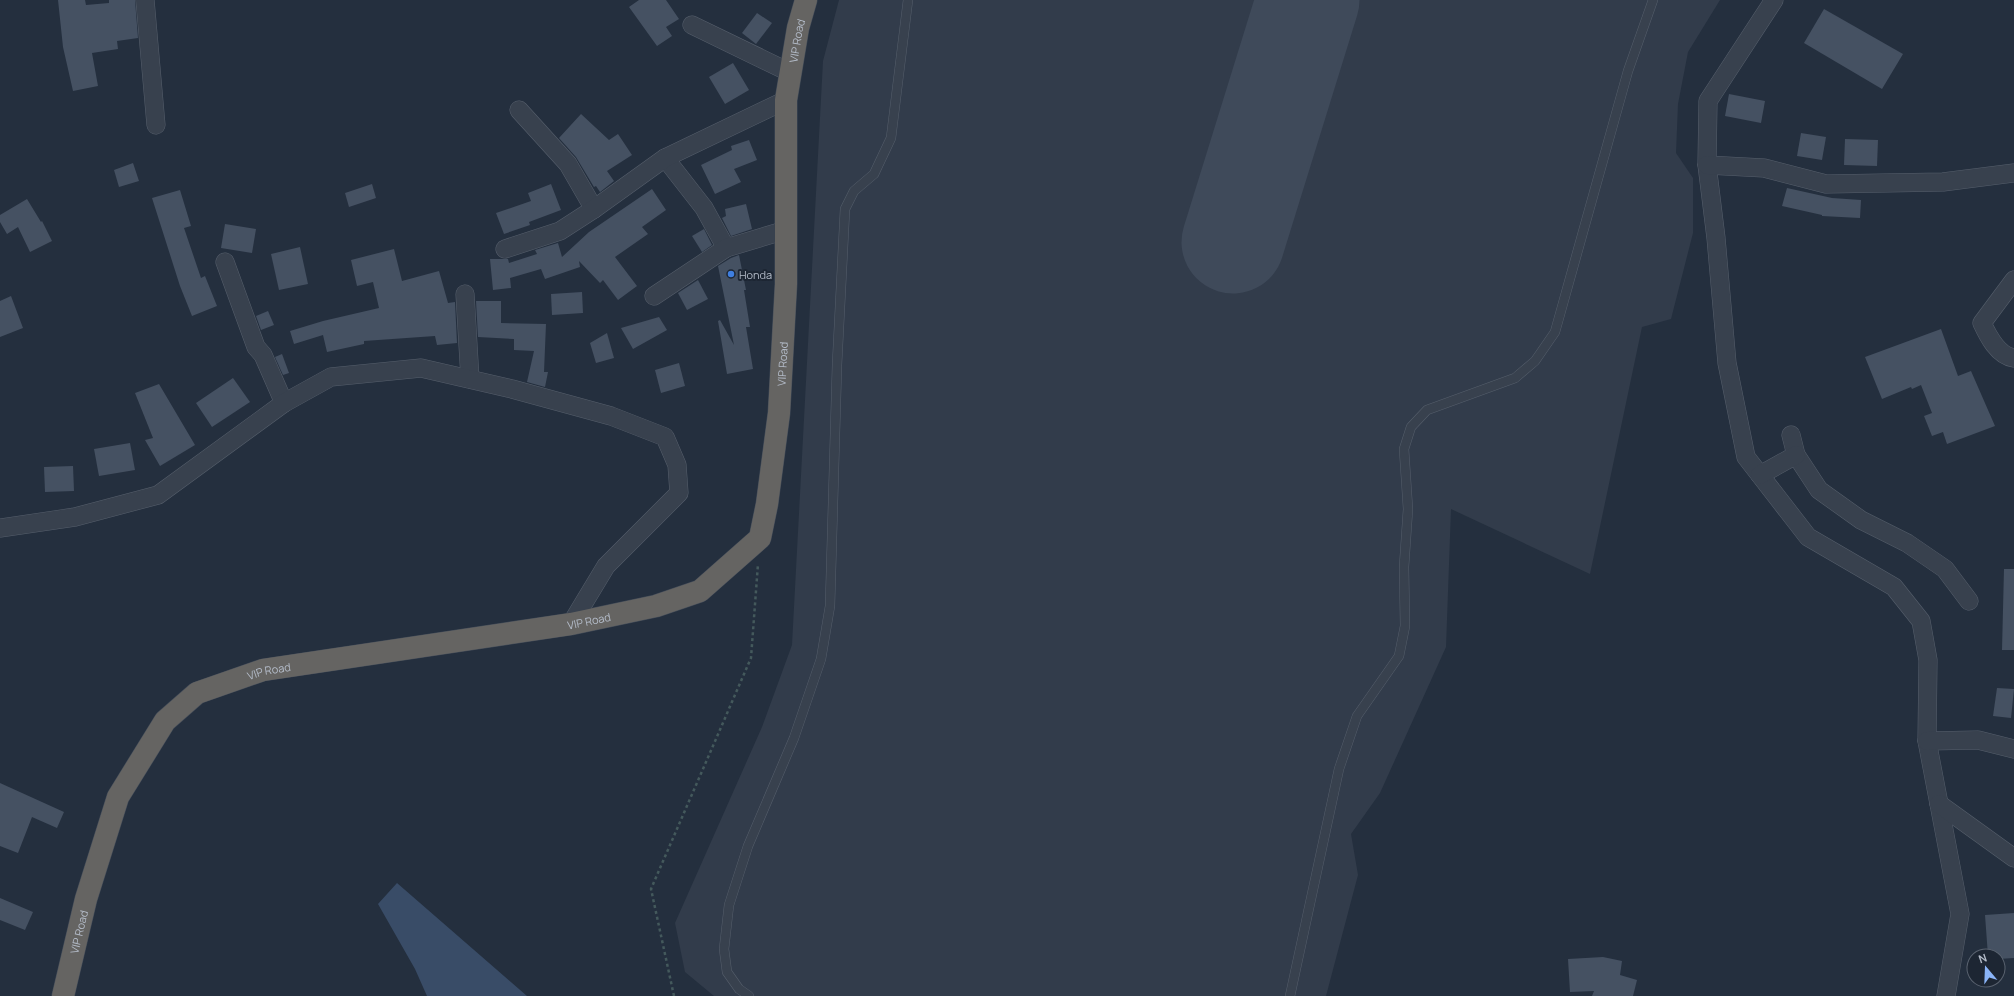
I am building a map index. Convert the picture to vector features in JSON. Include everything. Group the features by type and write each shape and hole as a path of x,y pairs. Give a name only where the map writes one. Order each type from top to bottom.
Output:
{"highway":[{"name":"VIP Road","path":"64,996 86,899 118,797 165,721 197,693 263,670 571,624 656,606 700,591 760,538 767,504 779,413 786,284 786,100 798,28 806,0"}],"street":[{"path":"145,0 156,125"},
{"path":"1774,0 1708,101 1707,165 1716,238 1728,363 1746,457 1808,537 1894,588 1921,621 1928,660 1927,741 1960,914 1946,996"},
{"path":"692,25 791,73"},
{"path":"505,249 560,231 594,209 665,158 786,100"},
{"path":"519,110 568,164 594,209"},
{"path":"665,158 704,208 726,248"},
{"path":"1707,165 1764,168 1826,184 1943,182 2014,173"},
{"path":"654,296 726,248 786,230"},
{"path":"225,262 256,347 263,355 284,403"},
{"path":"2014,280 1982,323 1991,340 2008,357 2014,358"},
{"path":"465,294 470,379"},
{"path":"0,528 74,517 158,495 284,403 331,377 421,368 470,379 611,416 665,437 677,465 679,494 606,566 571,624"},
{"path":"1791,435 1796,455 1818,490 1862,520 1907,543 1945,569 1969,601"},
{"path":"1760,475 1796,455"},
{"path":"1927,741 1978,740 2014,749"},
{"path":"1939,804 2014,858"}],"lane":[{"path":"749,996 739,989 727,972 724,949 729,905 748,846 794,738 821,659 830,606 837,365 845,209 854,191 874,174 891,138 908,0"},
{"path":"1290,996 1339,769 1357,716 1399,656 1405,626 1404,567 1408,510 1404,449 1411,427 1427,410 1515,378 1535,361 1555,332 1628,71 1653,0"}],"path":[{"path":"674,996 651,889 751,658 760,538"}],"shaded area":[{"path":"839,0 1720,0 1688,52 1678,104 1676,153 1693,178 1693,233 1671,319 1642,327 1590,574 1451,509 1446,647 1380,793 1351,834 1358,875 1326,996 714,996 685,972 675,923 762,727 792,645 823,61"}],"water":[{"path":"397,883 527,996 427,996 415,969 378,904"}],"building":[{"path":"58,0 85,0 86,5 109,3 109,0 135,0 138,38 117,41 118,49 92,53 98,86 73,91 63,47"},
{"path":"639,0 666,0 679,19 666,27 672,36 657,46 629,7"},
{"path":"1824,9 1903,54 1882,89 1804,43"},
{"path":"757,13 772,23 756,44 742,33"},
{"path":"733,63 749,90 725,104 709,77"},
{"path":"1729,94 1765,101 1761,123 1725,116"},
{"path":"581,114 609,140 618,134 632,155 607,171 614,181 600,192 596,186 594,187 576,157 559,138"},
{"path":"1801,133 1826,137 1822,160 1797,156"},
{"path":"1845,139 1878,140 1877,166 1844,165"},
{"path":"749,140 757,160 734,169 741,182 715,194 701,165 732,150 731,146"},
{"path":"133,163 139,181 119,187 114,170"},
{"path":"372,184 376,198 349,207 345,193"},
{"path":"551,184 561,210 529,222 530,225 504,234 496,213 531,201 528,193"},
{"path":"1787,188 1832,198 1861,200 1860,218 1822,216 1782,206"},
{"path":"652,189 666,210 642,227 648,234 615,257 637,286 618,300 603,280 600,283 579,261 580,267 545,279 541,269 510,278 511,288 493,290 490,259 508,259 509,263 537,254 535,250 558,243 562,257 589,232"},
{"path":"180,190 191,226 184,228 201,278 205,276 217,306 192,316 180,286 152,198"},
{"path":"27,199 41,222 42,221 52,241 30,252 18,227 7,234 0,222 0,215"},
{"path":"746,204 752,229 731,236 722,218 726,216 725,209"},
{"path":"225,224 256,229 252,253 221,248"},
{"path":"704,229 712,245 702,252 692,236"},
{"path":"300,247 308,284 279,290 271,254"},
{"path":"394,249 402,281 439,271 448,303 455,302 457,343 437,345 435,336 364,341 364,344 327,352 323,335 294,344 290,331 323,321 379,308 373,282 357,286 351,260"},
{"path":"739,255 746,290 744,290 750,327 746,327 753,369 727,374 718,321 720,320 734,345 718,266"},
{"path":"698,280 708,299 687,310 678,293"},
{"path":"582,292 583,313 552,315 551,294"},
{"path":"11,296 23,328 0,337 0,301"},
{"path":"476,301 501,301 501,323 546,324 544,372 548,372 545,387 527,382 534,351 514,350 514,339 478,337"},
{"path":"268,311 274,325 261,330 256,316"},
{"path":"659,317 667,330 633,349 621,328"},
{"path":"1941,329 1958,376 1971,371 1995,426 1947,444 1943,432 1932,436 1924,416 1932,413 1921,385 1912,389 1911,387 1882,399 1865,357"},
{"path":"607,333 614,358 596,363 590,343"},
{"path":"282,354 289,373 283,375 275,357"},
{"path":"679,363 685,386 661,393 655,370"},
{"path":"233,378 250,402 212,427 196,403"},
{"path":"159,384 195,445 160,466 145,440 153,438 135,393"},
{"path":"130,443 135,470 99,476 94,449"},
{"path":"73,466 74,491 45,492 44,467"},
{"path":"2004,569 2014,569 2014,650 2002,650"},
{"path":"1997,688 2014,689 2011,718 1993,716"},
{"path":"0,783 64,812 57,828 32,817 18,853 0,846"},
{"path":"0,898 33,912 25,930 0,920"},
{"path":"2014,913 2014,958 2006,958 2006,948 1987,948 1985,915"},
{"path":"1603,957 1622,961 1620,975 1637,980 1633,996 1592,996 1594,991 1570,992 1568,959"}],"runway":[{"path":"1233,242 1308,0"}],"place":[{"name":"Honda","path":"731,274"}]}
